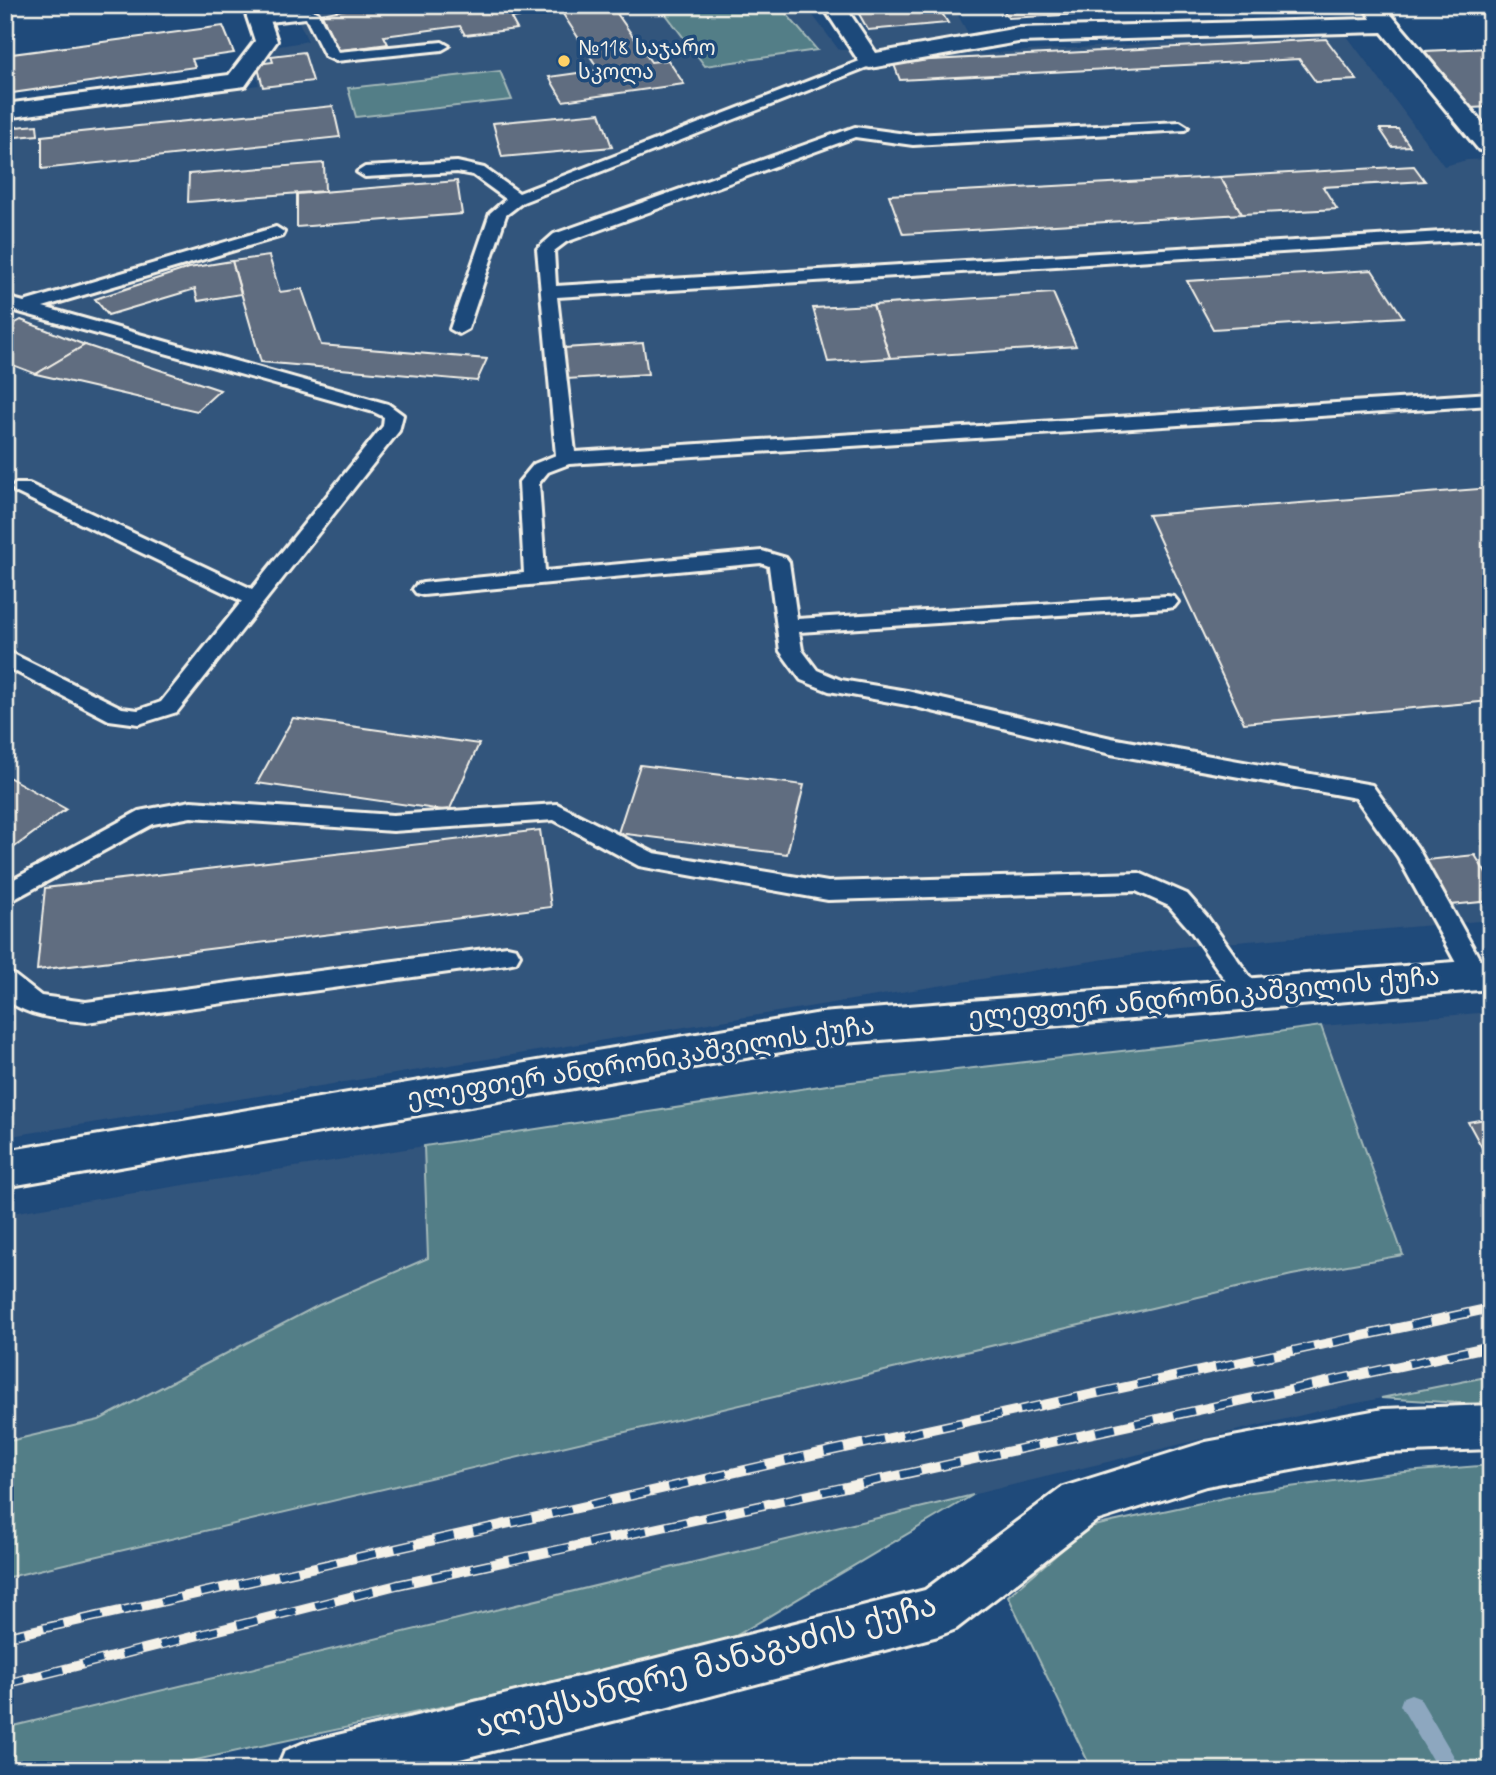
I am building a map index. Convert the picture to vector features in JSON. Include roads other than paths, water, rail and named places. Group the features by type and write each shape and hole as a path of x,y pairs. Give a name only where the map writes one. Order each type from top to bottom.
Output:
{"street":[{"path":"833,5 870,61 1018,35 1388,25"},
{"path":"1371,5 1488,145 1491,145"},
{"path":"5,111 237,81 266,41 256,12"},
{"name":"ელეფთერ ანდრონიკაშვილის ქუჩა","path":"5,1169 821,1029 1483,975"},
{"name":"ალექსანდრე მანაგაძის ქუჩა","path":"304,1770 653,1685 938,1611 1081,1503 1206,1464 1383,1431 1491,1427"}],"lane":[{"path":"256,12 312,13 332,56 336,57 442,46"},
{"path":"459,329 498,213 517,199 870,61"},
{"path":"566,458 545,249 560,238 855,132 913,140 1180,127"},
{"path":"365,172 457,167 478,172 517,199"},
{"path":"25,307 276,232"},
{"path":"548,292 1491,234"},
{"path":"5,302 381,408 394,415 392,427 169,707 139,717 117,715 5,657"},
{"path":"534,579 529,482 541,468 566,458 1491,399"},
{"path":"22,488 255,599"},
{"path":"423,589 762,557 779,562 791,651 809,676 837,686 907,698 1111,746 1364,791 1408,853 1483,975"},
{"path":"788,626 1167,602"},
{"path":"5,895 147,817 191,809 393,823 557,812 648,860 828,891 1139,882 1178,901 1199,924 1249,994"},
{"path":"5,982 16,996 42,1007 86,1012 507,954"}],"waterway":[{"path":"1411,1705 1451,1770"}],"railway":[{"path":"5,1637 807,1456 1491,1308"},
{"path":"5,1684 397,1585 1491,1346"}],"place":[{"name":"№118 საჯარო სკოლა","path":"564,61"}]}
